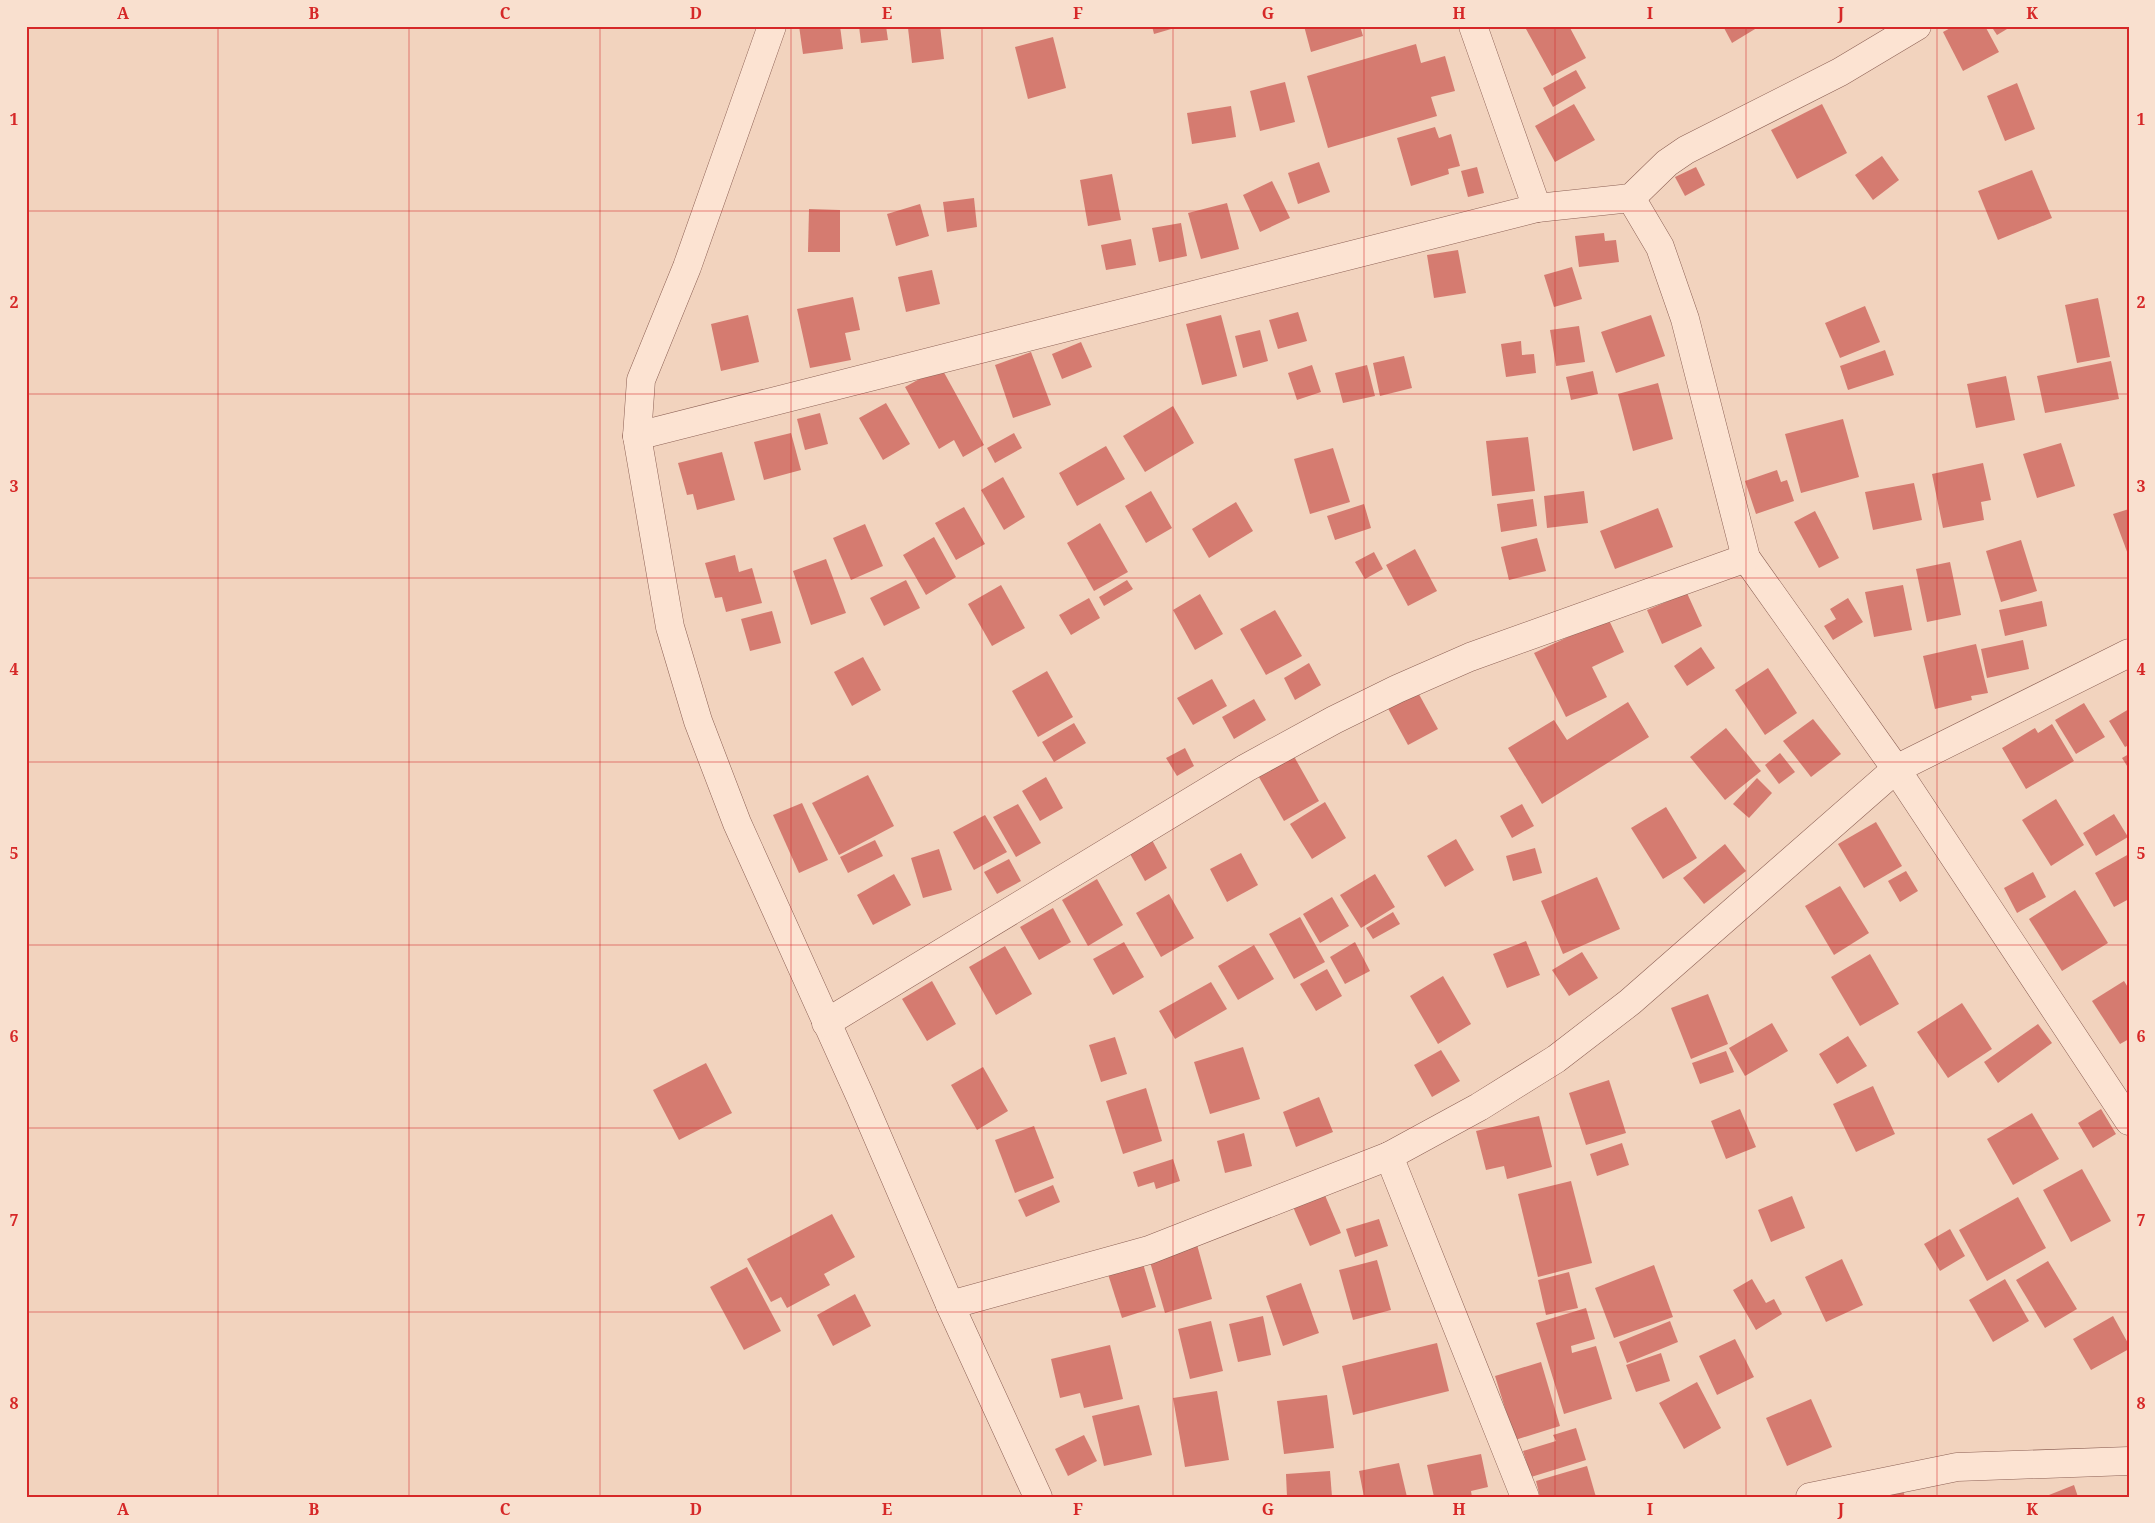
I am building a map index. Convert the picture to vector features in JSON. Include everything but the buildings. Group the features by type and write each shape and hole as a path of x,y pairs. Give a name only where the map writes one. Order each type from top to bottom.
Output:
{"street":[{"path":"772,26 687,267 640,380 637,436 670,627 698,721 737,822 860,1096 950,1305 1038,1497"},
{"path":"1473,26 1537,208"},
{"path":"637,436 1537,208 1631,198 1667,162 1686,150 1840,72 1917,26"},
{"path":"1631,198 1660,247 1684,318 1746,558 1896,768 2129,1121"},
{"path":"826,1023 1246,768 1334,720 1470,656 1746,558"},
{"path":"950,1305 1149,1250 1389,1156 1479,1107 1564,1053 1630,1002 1896,768 2129,653"},
{"path":"1389,1156 1525,1497"},
{"path":"1810,1497 1958,1467 2129,1461"}]}
